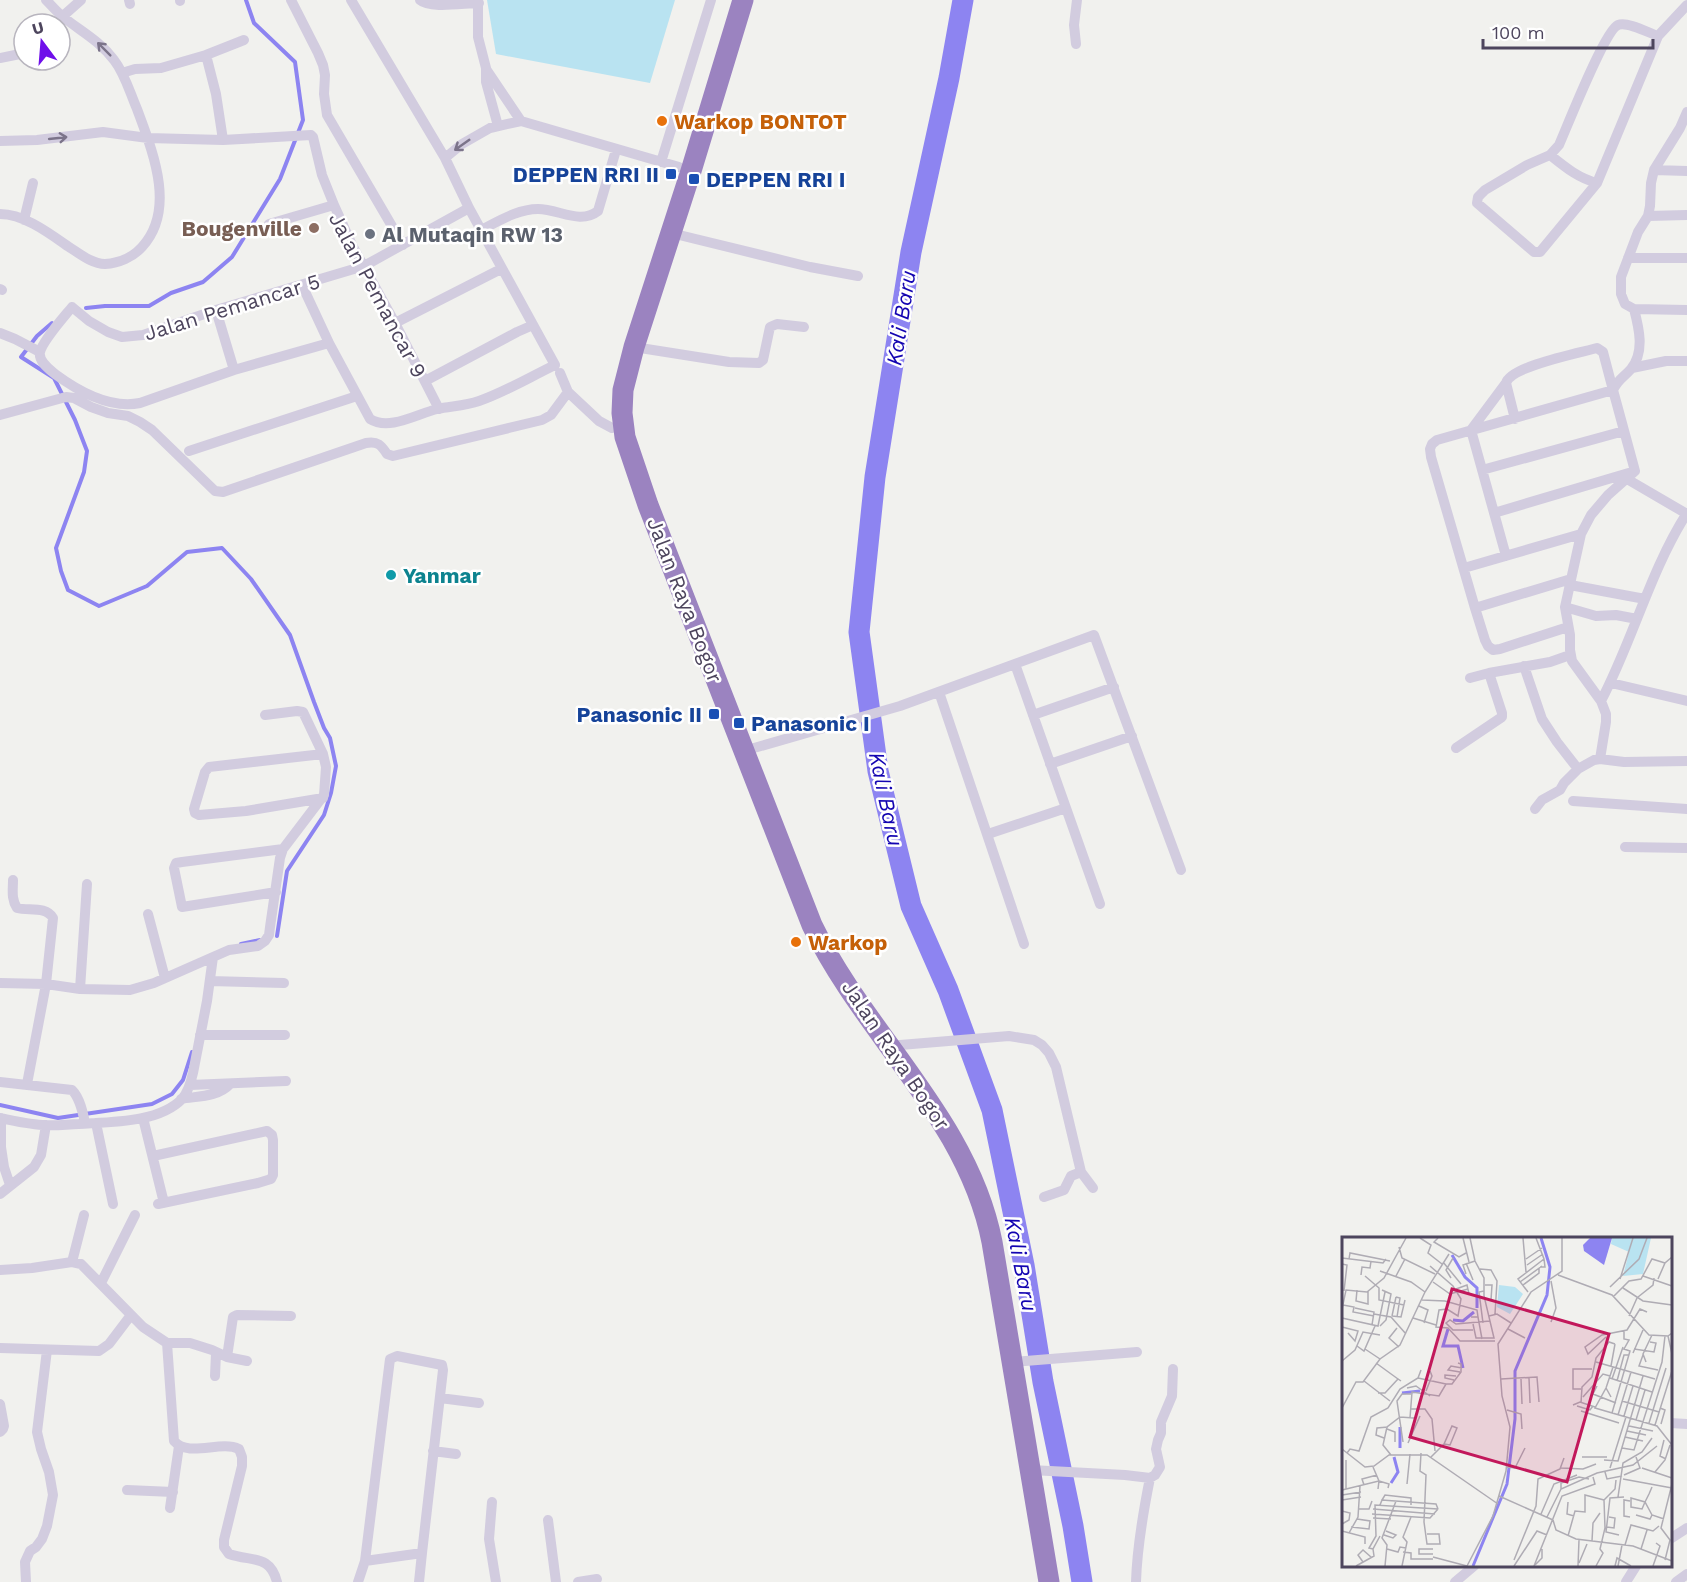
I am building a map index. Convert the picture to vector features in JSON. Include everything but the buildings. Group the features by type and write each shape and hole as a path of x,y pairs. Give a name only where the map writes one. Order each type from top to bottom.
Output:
{"highway":[{"name":"Jalan Raya Bogor","path":"730,0 614,377 611,399 612,428 616,447 637,507 739,752"},
{"name":"Jalan Raya Bogor","path":"743,0 677,167 671,234 634,347 623,390 622,413 625,437 739,752 793,892 797,917 817,957 842,998 884,1047 945,1126 980,1197 1021,1361 1038,1470 1049,1582"},
{"name":"Jalan Raya Bogor","path":"884,1047 948,1152 966,1189 976,1220 1021,1470 1038,1582"}],"street":[{"path":"67,12 81,0"},
{"path":"291,0 323,65 326,75 324,94 327,115 403,245"},
{"path":"351,0 445,158 481,231 558,369 568,392 598,421 612,428"},
{"path":"420,0 425,4 434,5 478,1 478,37 486,68 486,82 498,126"},
{"path":"445,158 462,144 490,128 521,121 677,167 711,0"},
{"path":"1076,44 1074,25 1077,0"},
{"path":"1658,36 1630,25 1616,26 1601,51 1559,145 1550,155 1501,180 1478,197 1477,203 1485,211 1534,252 1540,252 1597,183 1658,36 1687,5"},
{"path":"0,214 9,214 24,220 83,257 103,264 113,263 136,252 153,232 158,217 159,197 155,162 148,138 116,62 106,50 81,29 72,25"},
{"path":"122,73 135,69 161,68 206,55 244,40"},
{"path":"206,55 216,93 223,140"},
{"path":"486,68 521,121"},
{"path":"1687,112 1683,128 1654,170 1650,183 1648,216 1638,232 1621,277 1625,304 1634,309 1687,310"},
{"path":"0,141 46,139 102,132 148,138 223,140 311,135 322,175 334,205"},
{"path":"481,231 512,215 538,209 583,217 591,216 597,211 616,150"},
{"path":"1550,155 1573,173 1585,180 1597,183"},
{"path":"1654,170 1687,171"},
{"path":"24,220 33,183"},
{"name":"Jalan Pemancar 9","path":"269,224 334,205 353,247 395,323 438,409"},
{"name":"Jalan Pemancar 5","path":"36,350 72,307 89,321 108,332 122,337 143,335 216,310 364,266 469,208"},
{"path":"1648,216 1687,215"},
{"path":"671,234 858,276"},
{"path":"1628,258 1687,258"},
{"path":"395,323 501,268"},
{"path":"302,285 357,396 370,419 376,423 391,423 438,409 465,405 558,369"},
{"path":"1568,627 1493,651 1488,646 1430,449 1437,440 1613,390 1618,381 1632,368 1638,355 1640,343 1634,309"},
{"path":"216,310 234,370"},
{"path":"634,347 729,362 759,363 762,360 770,327 777,324 804,327"},
{"path":"425,381 533,325"},
{"path":"0,333 36,350 44,364 72,387 128,411 152,430 215,491 223,492 366,443 380,444 387,454 393,456 542,420 551,415 568,392"},
{"path":"0,415 74,398 108,413 128,411 234,370 329,343"},
{"path":"1471,430 1506,383 1507,378 1516,372 1597,348 1603,352 1624,431 1631,475 1687,513 1658,566 1611,683 1601,701"},
{"path":"1632,368 1666,361 1687,361"},
{"path":"1506,383 1515,418"},
{"path":"189,451 357,396"},
{"path":"1471,430 1506,556"},
{"path":"1482,470 1624,431"},
{"path":"1494,513 1631,475"},
{"path":"1600,759 1606,714 1601,701 1578,671 1570,655 1566,607 1581,534 1591,515 1608,495 1631,475"},
{"path":"1464,568 1581,534"},
{"path":"1475,608 1571,582 1645,599"},
{"path":"1566,607 1596,616 1616,615 1637,619"},
{"path":"739,752 900,706 1094,634 1181,870"},
{"path":"1470,678 1550,662 1570,655"},
{"path":"1015,664 1100,904"},
{"path":"1524,666 1542,719 1578,769"},
{"path":"1456,748 1502,717 1489,673"},
{"path":"1611,683 1687,700"},
{"path":"1033,715 1114,687"},
{"path":"939,692 1024,944"},
{"path":"0,983 130,990 165,978 229,950 258,946 265,941 269,935 283,849 323,798 326,780 323,754 302,711 265,715"},
{"path":"1050,764 1132,736"},
{"path":"323,754 209,767 205,772 194,809 199,815 323,798"},
{"path":"1535,808 1542,800 1560,790 1578,769 1594,760 1687,761"},
{"path":"1574,801 1687,809"},
{"path":"988,834 1066,808"},
{"path":"1626,847 1687,848"},
{"path":"276,892 182,907 174,868 176,863 283,849"},
{"path":"13,880 12,896 17,908 45,910 53,918 46,984 27,1084"},
{"path":"80,989 87,884"},
{"path":"148,915 165,978"},
{"path":"10,1185 1,1147 1,1118 46,1125 87,1118 143,1118 166,1110 181,1099 190,1085 213,957"},
{"path":"210,981 284,983"},
{"path":"200,1035 285,1035"},
{"path":"884,1047 999,1036 1025,1038 1042,1045 1056,1067 1081,1172 1093,1188"},
{"path":"0,1082 72,1090 76,1094 87,1118 113,1204"},
{"path":"190,1085 286,1082"},
{"path":"181,1099 217,1093 230,1084"},
{"path":"143,1118 153,1156 161,1204 258,1183 271,1179 273,1175 272,1135 267,1131 153,1156"},
{"path":"0,1194 34,1167 41,1155 46,1125"},
{"path":"1044,1197 1064,1190 1071,1176 1081,1172"},
{"path":"72,1262 84,1215"},
{"path":"101,1283 135,1215"},
{"path":"0,1270 72,1262 81,1264 143,1327 166,1343 190,1344 227,1357 247,1361"},
{"path":"0,1348 99,1351 109,1344 131,1315"},
{"path":"227,1357 233,1317 237,1315 291,1316"},
{"path":"166,1343 173,1438 179,1446 187,1448 232,1446 239,1449 242,1466 224,1547 229,1554 269,1565 277,1582"},
{"path":"26,1582 25,1562 30,1551 42,1539 53,1495 37,1432 47,1350"},
{"path":"1021,1361 1137,1352"},
{"path":"215,1376 216,1353"},
{"path":"358,1582 365,1561 390,1359 398,1356 442,1365 443,1370 420,1578 433,1582"},
{"path":"1038,1470 1150,1478 1155,1475 1160,1467 1156,1449 1161,1433 1161,1422 1172,1396 1173,1369"},
{"path":"440,1398 479,1403"},
{"path":"0,1404 4,1426 0,1432"},
{"path":"1672,1423 1687,1424"},
{"path":"170,1508 179,1446"},
{"path":"434,1451 456,1454"},
{"path":"1136,1582 1137,1551 1150,1478"},
{"path":"127,1490 173,1492"},
{"path":"492,1502 489,1539 496,1582"},
{"path":"548,1520 556,1582"},
{"path":"1672,1538 1687,1528"},
{"path":"365,1561 422,1553"},
{"path":"1455,1582 1473,1567"},
{"path":"1626,1582 1635,1567"},
{"path":"1676,1582 1687,1574"},
{"path":"578,1582 597,1579"}],"shaded area":[{"path":"487,0 675,0 650,83 496,54"}],"waterway":[{"path":"86,308 149,306 171,293 203,282 232,257 280,179 303,120 295,62 254,23 246,0"},
{"name":"Kali Baru","path":"963,0 949,78 911,252 875,477 859,632 878,771 911,906 948,990 992,1110 1024,1265 1043,1382 1073,1526 1082,1582"},
{"path":"52,323 37,336 21,357 54,378 75,420 87,451 84,472 56,548 68,590 99,606 147,586 187,552 222,548 251,579 290,635 324,728 330,738 336,766 331,793 324,815 287,871 277,936"},
{"path":"241,944 260,940"},
{"path":"0,1105 58,1118 152,1104 172,1094 183,1080 192,1052"}],"place":[{"name":"Warkop BONTOT","path":"662,121"},
{"name":"DEPPEN RRI II","path":"671,174"},
{"name":"DEPPEN RRI I","path":"694,179"},
{"name":"Bougenville","path":"314,228"},
{"name":"Al Mutaqin RW 13","path":"370,234"},
{"name":"Yanmar","path":"391,575"},
{"name":"Panasonic II","path":"714,714"},
{"name":"Panasonic I","path":"739,723"},
{"name":"Warkop","path":"796,942"}]}
